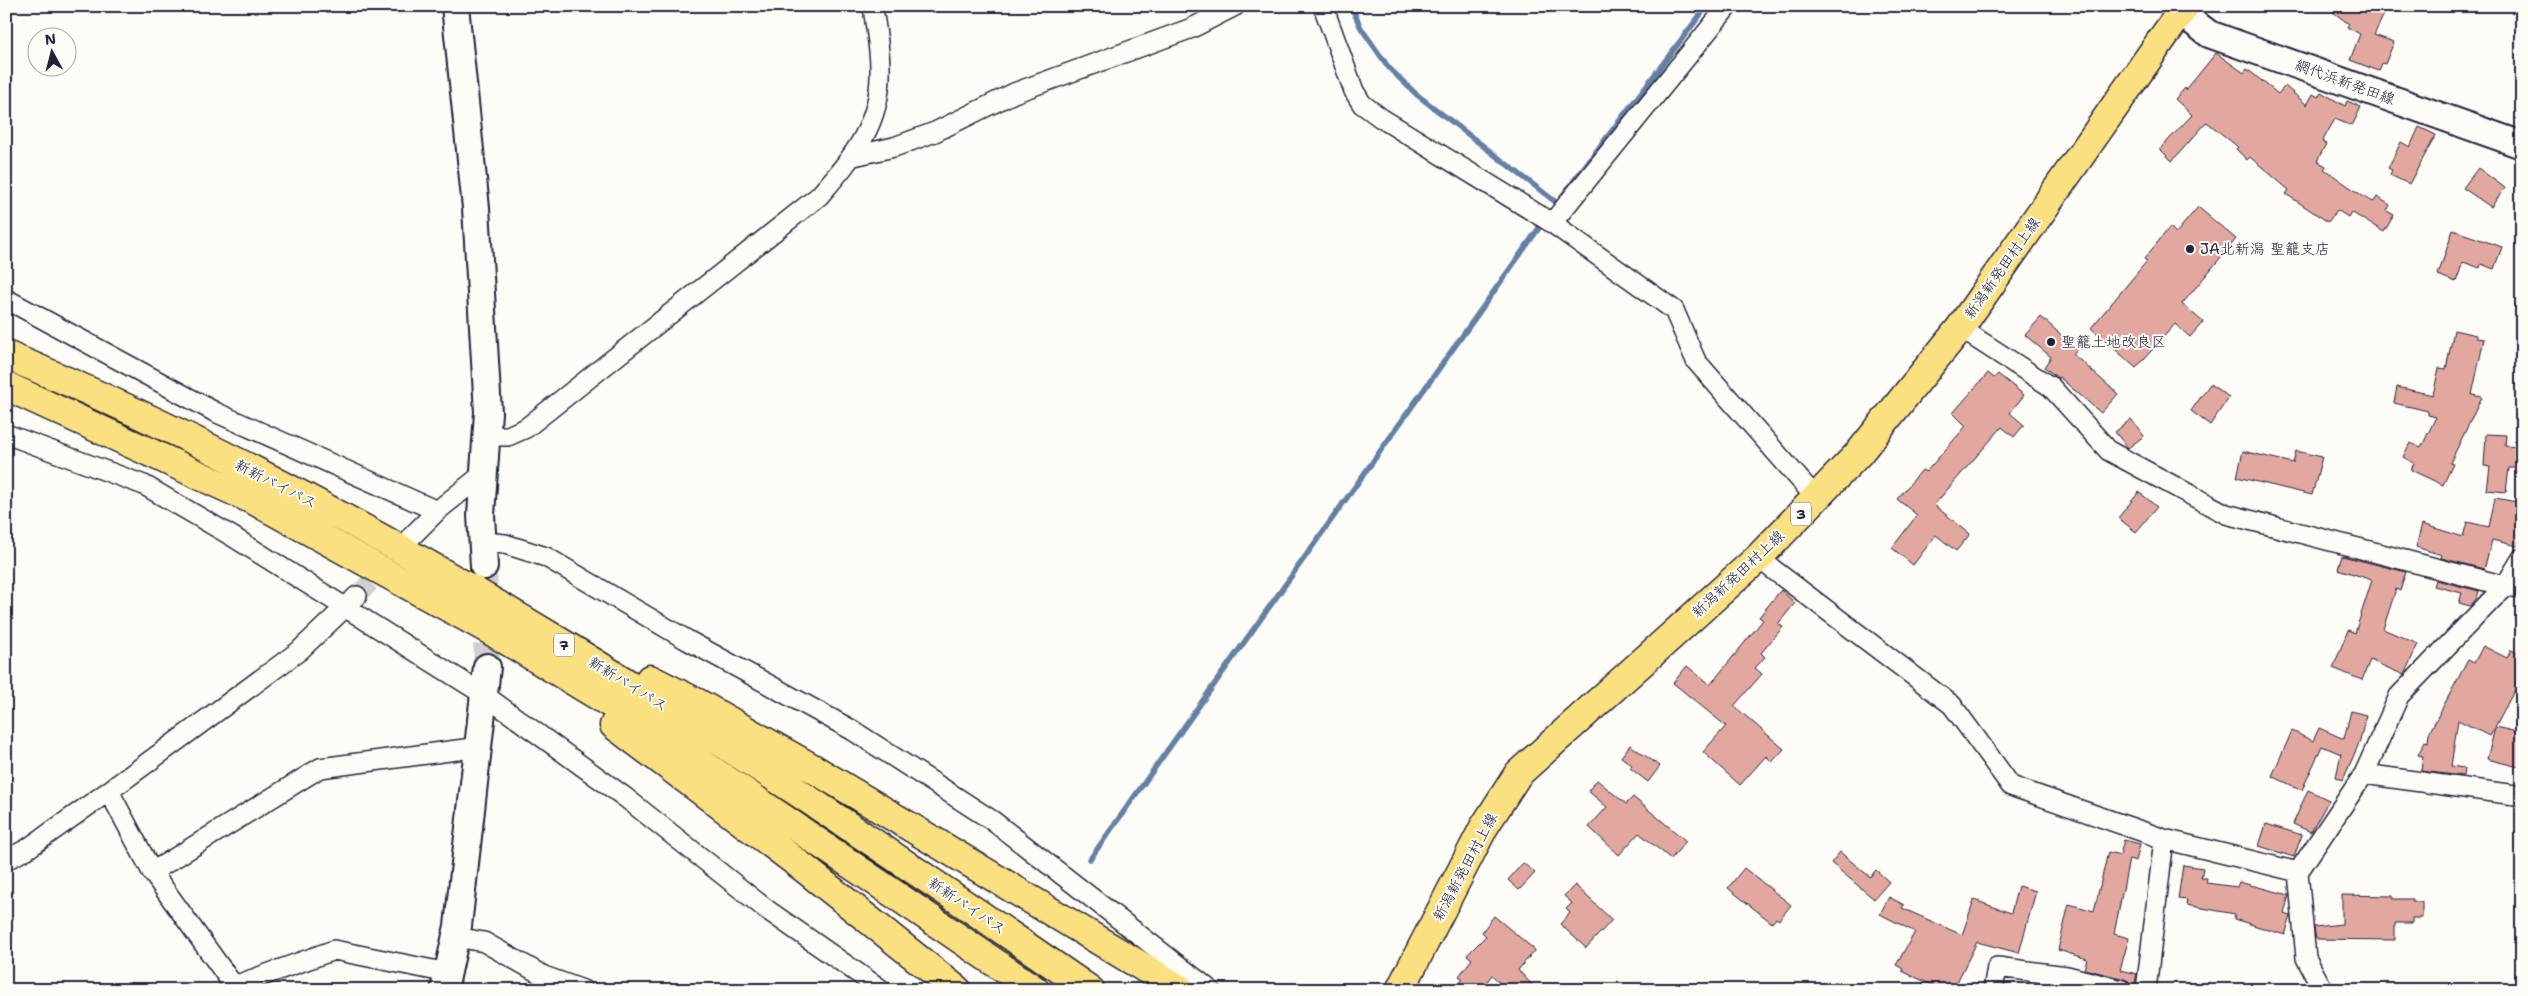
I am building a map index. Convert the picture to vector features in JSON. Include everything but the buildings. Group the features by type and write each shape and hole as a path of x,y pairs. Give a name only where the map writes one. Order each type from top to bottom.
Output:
{"main road":[{"name":"新潟新発田村上線","path":"1400,990 1484,827 1518,774 1758,558 1859,454 1960,328 2181,8"},
{"name":"新新バイパス","path":"6,355 60,378 276,482 479,594 645,693 1090,990"},
{"name":"新新バイパス","path":"6,386 255,501 491,631 657,734 1036,990"},
{"path":"479,594 696,702 814,769 1181,990"},
{"path":"491,631 805,869 958,990"}],"street":[{"path":"455,6 476,208 488,436 483,474 482,515 484,554 505,544 546,557 686,640 852,730 993,821 1210,990"},
{"path":"488,436 508,436 526,428 819,196 854,156 868,131 877,101 880,68 873,6"},
{"path":"854,156 894,147 927,135 1014,93 1192,28 1235,6"},
{"path":"1323,6 1354,91 1362,104 1381,118 1552,223 1674,310 1696,361 1816,498"},
{"path":"1552,223 1728,6"},
{"name":"網代浜新発田線","path":"2181,8 2209,34 2522,145"},
{"path":"6,299 215,412 437,511"},
{"path":"1960,328 2051,387 2109,451 2226,514 2513,587"},
{"path":"6,434 144,485 350,602 483,694 626,798 766,910 882,990"},
{"path":"412,536 437,511 483,474"},
{"path":"1758,558 1952,705 2010,786 2164,839 2298,872"},
{"path":"2324,990 2306,958 2298,872 2364,774 2399,696 2513,587 2522,558"},
{"path":"6,860 27,848 110,791 299,651 350,602"},
{"path":"110,791 152,872 232,988 334,950 446,981 456,937 480,747 483,694 487,667"},
{"path":"152,872 320,768 480,747"},
{"path":"2364,774 2522,796"},
{"path":"2146,990 2164,839"},
{"path":"456,937 484,942 544,976 583,990"},
{"path":"1993,990 1997,967 2067,976 2122,990"}],"waterway":[{"path":"1351,6 1361,28 1389,68 1416,94 1557,203"},
{"path":"1563,195 1707,6"},
{"path":"1090,859 1544,221"}],"tunnel":[{"path":"357,596 388,563"},
{"path":"484,566 487,667"}],"place":[{"name":"JA北新潟 聖籠支店","path":"2190,249"},
{"name":"聖籠土地改良区","path":"2051,342"}]}
